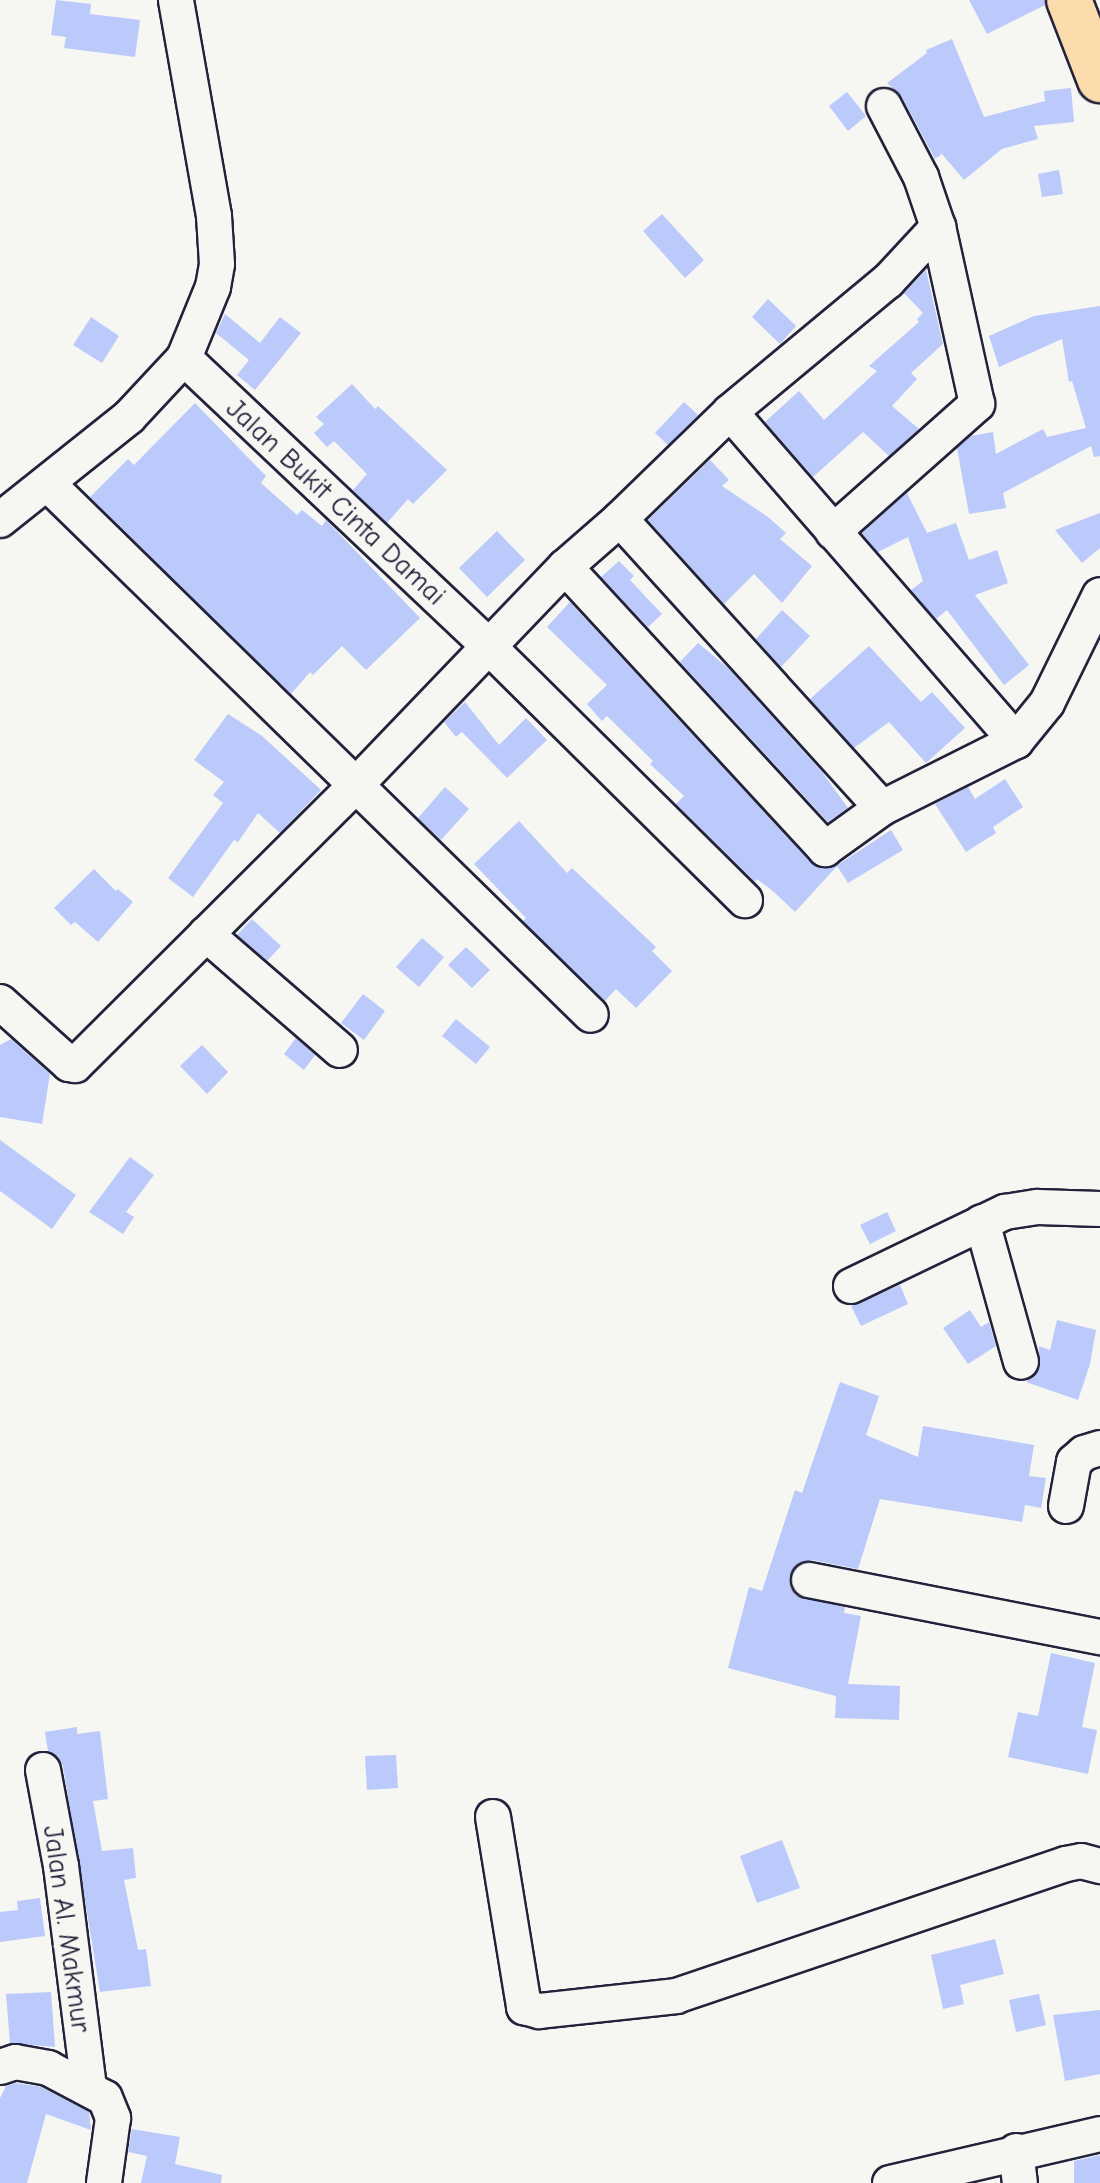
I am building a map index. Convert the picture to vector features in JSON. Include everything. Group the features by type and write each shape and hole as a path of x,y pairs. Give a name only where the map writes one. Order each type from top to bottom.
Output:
{"main road":[{"path":"1069,0 1100,80"}],"street":[{"path":"0,520 129,417 184,358 213,287 217,264 214,216 176,0"},
{"path":"833,532 977,404 938,227 921,177 884,106"},
{"path":"0,1002 74,1065 355,786 565,567 620,519 730,412 888,281 938,227"},
{"name":"Jalan Bukit Cinta Damai","path":"184,358 487,645 745,900"},
{"path":"730,412 1016,741"},
{"path":"48,484 591,1015"},
{"path":"620,519 882,808"},
{"path":"565,567 825,849 882,808 1016,741 1047,703 1100,595"},
{"path":"206,934 340,1050"},
{"path":"851,1286 1005,1212 1038,1207 1100,1209"},
{"path":"982,1222 1021,1362"},
{"path":"1066,1506 1074,1462 1084,1453 1100,1448"},
{"path":"809,1580 1100,1637"},
{"name":"Jalan Al. Makmur","path":"43,1770 61,1866 89,2088"},
{"path":"493,1817 524,2007 539,2011 676,1996 1066,1864 1081,1861 1100,1866"},
{"name":"Jalan Al. Makmur","path":"0,2067 15,2062 48,2068 105,2098 113,2118 104,2183"},
{"path":"890,2183 1018,2167 1100,2134"}],"building":[{"path":"56,0 91,4 90,14 140,20 135,57 64,48 66,37 51,35"},
{"path":"969,0 1045,0 1045,5 987,34"},
{"path":"952,39 984,117 1045,101 1044,91 1071,88 1074,122 1034,126 1038,139 1002,149 964,180 942,154 935,159 902,97 887,83 927,53 926,50"},
{"path":"847,92 866,116 848,131 829,106"},
{"path":"1059,170 1063,194 1042,197 1038,174"},
{"path":"662,214 704,260 685,278 643,231"},
{"path":"926,270 943,344 911,373 917,379 892,406 919,429 889,456 863,432 813,477 765,422 799,391 824,420 877,371 869,366 919,322 917,319 923,313 904,293"},
{"path":"768,299 796,326 780,344 752,317"},
{"path":"1100,306 1100,456 1094,457 1091,446 1003,493 1006,508 969,514 957,448 971,436 993,432 996,454 1043,429 1047,437 1086,428 1072,381 1069,382 1062,339 999,367 989,336 1034,316"},
{"path":"225,314 260,343 280,317 301,333 255,390 237,375 249,360 216,333"},
{"path":"91,317 119,336 102,363 73,345"},
{"path":"352,384 375,409 378,406 447,470 413,504 408,499 387,523 353,490 367,474 334,441 327,447 314,433 324,424 316,417"},
{"path":"684,402 698,415 668,445 655,433"},
{"path":"195,403 266,476 261,483 297,515 302,510 322,526 326,520 420,618 366,670 342,646 313,675 310,672 291,694 90,497 128,459 134,465"},
{"path":"710,460 729,480 722,486 786,533 780,539 812,566 782,603 754,574 724,604 648,520"},
{"path":"907,493 927,533 956,523 969,560 997,550 1008,583 975,595 1029,665 1004,685 947,610 936,619 911,590 923,581 908,537 878,552 862,533"},
{"path":"1100,513 1100,548 1082,563 1055,530"},
{"path":"497,531 525,560 487,597 459,568"},
{"path":"619,561 634,576 630,580 662,614 648,627 601,577"},
{"path":"570,602 811,863 819,868 836,866 891,830 903,850 848,883 837,866 795,912 757,879 755,882 676,804 684,796 650,764 653,761 607,716 602,721 587,704 607,685 547,627"},
{"path":"782,610 810,636 781,667 756,639"},
{"path":"698,643 728,668 822,772 848,808 828,822 680,662"},
{"path":"869,646 921,702 932,692 965,728 926,763 889,722 854,748 810,699"},
{"path":"465,702 499,745 526,718 547,740 507,778 462,732 456,737 444,722"},
{"path":"228,714 262,736 321,790 280,833 258,813 238,842 234,840 193,897 168,878 223,803 213,795 224,782 194,760"},
{"path":"1005,779 1023,807 993,827 996,833 966,852 935,804 968,787 975,799"},
{"path":"445,787 469,809 441,840 418,818"},
{"path":"519,821 567,873 572,868 656,947 652,951 672,971 636,1008 616,989 605,1001 523,921 526,918 474,864"},
{"path":"94,869 116,891 118,889 133,902 98,942 75,922 71,925 54,908"},
{"path":"252,919 281,946 267,961 237,935"},
{"path":"422,938 444,957 419,987 396,967"},
{"path":"466,947 490,970 472,988 448,965"},
{"path":"363,994 385,1011 364,1040 341,1023"},
{"path":"456,1019 490,1047 476,1064 442,1036"},
{"path":"296,1038 315,1055 304,1070 284,1054"},
{"path":"11,1039 50,1074 42,1124 0,1117 0,1045"},
{"path":"202,1045 228,1072 207,1094 180,1066"},
{"path":"0,1140 76,1195 52,1229 0,1191"},
{"path":"130,1157 154,1175 126,1212 134,1217 123,1234 89,1212"},
{"path":"887,1212 896,1231 870,1244 860,1225"},
{"path":"900,1285 908,1304 861,1326 851,1306"},
{"path":"970,1310 981,1327 989,1322 996,1346 968,1364 943,1328"},
{"path":"1057,1320 1096,1330 1090,1364 1078,1400 1026,1382 1040,1368 1039,1346 1050,1350"},
{"path":"840,1382 879,1396 866,1435 918,1457 923,1426 1034,1445 1029,1476 1046,1478 1041,1508 1025,1505 1022,1522 880,1499 858,1569 812,1560 794,1568 790,1586 796,1596 845,1607 844,1613 861,1616 848,1684 900,1686 899,1720 835,1718 836,1696 728,1668 749,1587 762,1591 795,1490 802,1493"},
{"path":"1051,1653 1095,1663 1082,1727 1097,1730 1088,1774 1008,1757 1018,1712 1038,1716"},
{"path":"77,1727 77,1734 100,1731 108,1799 93,1801 102,1851 133,1848 136,1878 124,1880 138,1950 146,1949 151,1986 100,1992 63,1766 58,1756 48,1751 45,1732"},
{"path":"396,1755 398,1788 367,1790 365,1756"},
{"path":"782,1840 800,1888 757,1903 740,1856"},
{"path":"40,1898 45,1936 0,1942 0,1912 18,1910 17,1901"},
{"path":"995,1939 1004,1974 960,1985 964,2004 943,2009 931,1955"},
{"path":"51,1992 55,2047 10,2043 6,1994"},
{"path":"1039,1994 1046,2025 1016,2032 1009,2000"},
{"path":"1100,2010 1100,2074 1065,2081 1053,2015"},
{"path":"16,2083 41,2087 89,2112 91,2130 46,2114 27,2183 0,2183 0,2098 6,2086"},
{"path":"132,2129 180,2137 175,2164 222,2175 221,2183 141,2183 147,2156 128,2152"},
{"path":"1100,2155 1100,2183 1074,2183 1074,2161"}]}
